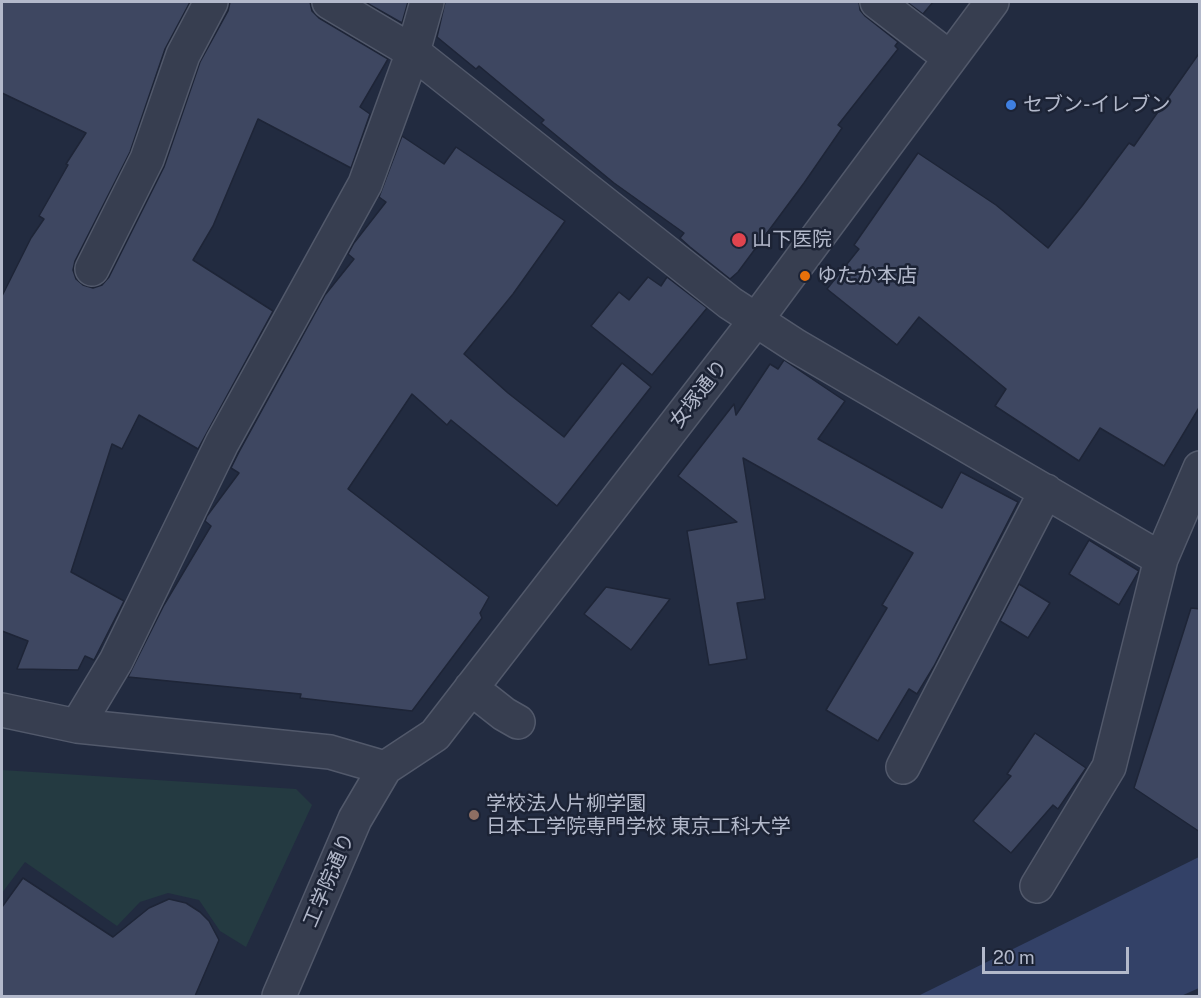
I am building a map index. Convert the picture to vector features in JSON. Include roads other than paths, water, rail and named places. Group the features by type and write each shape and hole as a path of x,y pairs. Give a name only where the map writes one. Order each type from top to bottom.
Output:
{"street":[{"path":"92,269 147,159 183,55 211,2"},
{"path":"329,2 413,52 730,303 796,346 1161,559"},
{"path":"77,726 116,661 222,443 364,184 413,52 428,2"},
{"path":"877,2 950,58"},
{"name":"女塚通り","path":"385,768 435,735 756,320 992,2"},
{"path":"1037,886 1109,767 1119,711 1161,559 1200,468"},
{"path":"903,767 1046,491"},
{"path":"471,688 518,722"},
{"path":"2,710 77,726 330,752 385,768"},
{"name":"工学院通り","path":"279,996 355,819 385,768"}],"water":[{"path":"1199,857 1199,988 1181,996 918,996"}],"place":[{"name":"セブン-イレブン","path":"1011,105"},
{"name":"山下医院","path":"739,240"},
{"name":"ゆたか本店","path":"805,276"},
{"name":"学校法人片柳学園 日本工学院専門学校 東京工科大学","path":"474,815"}]}
